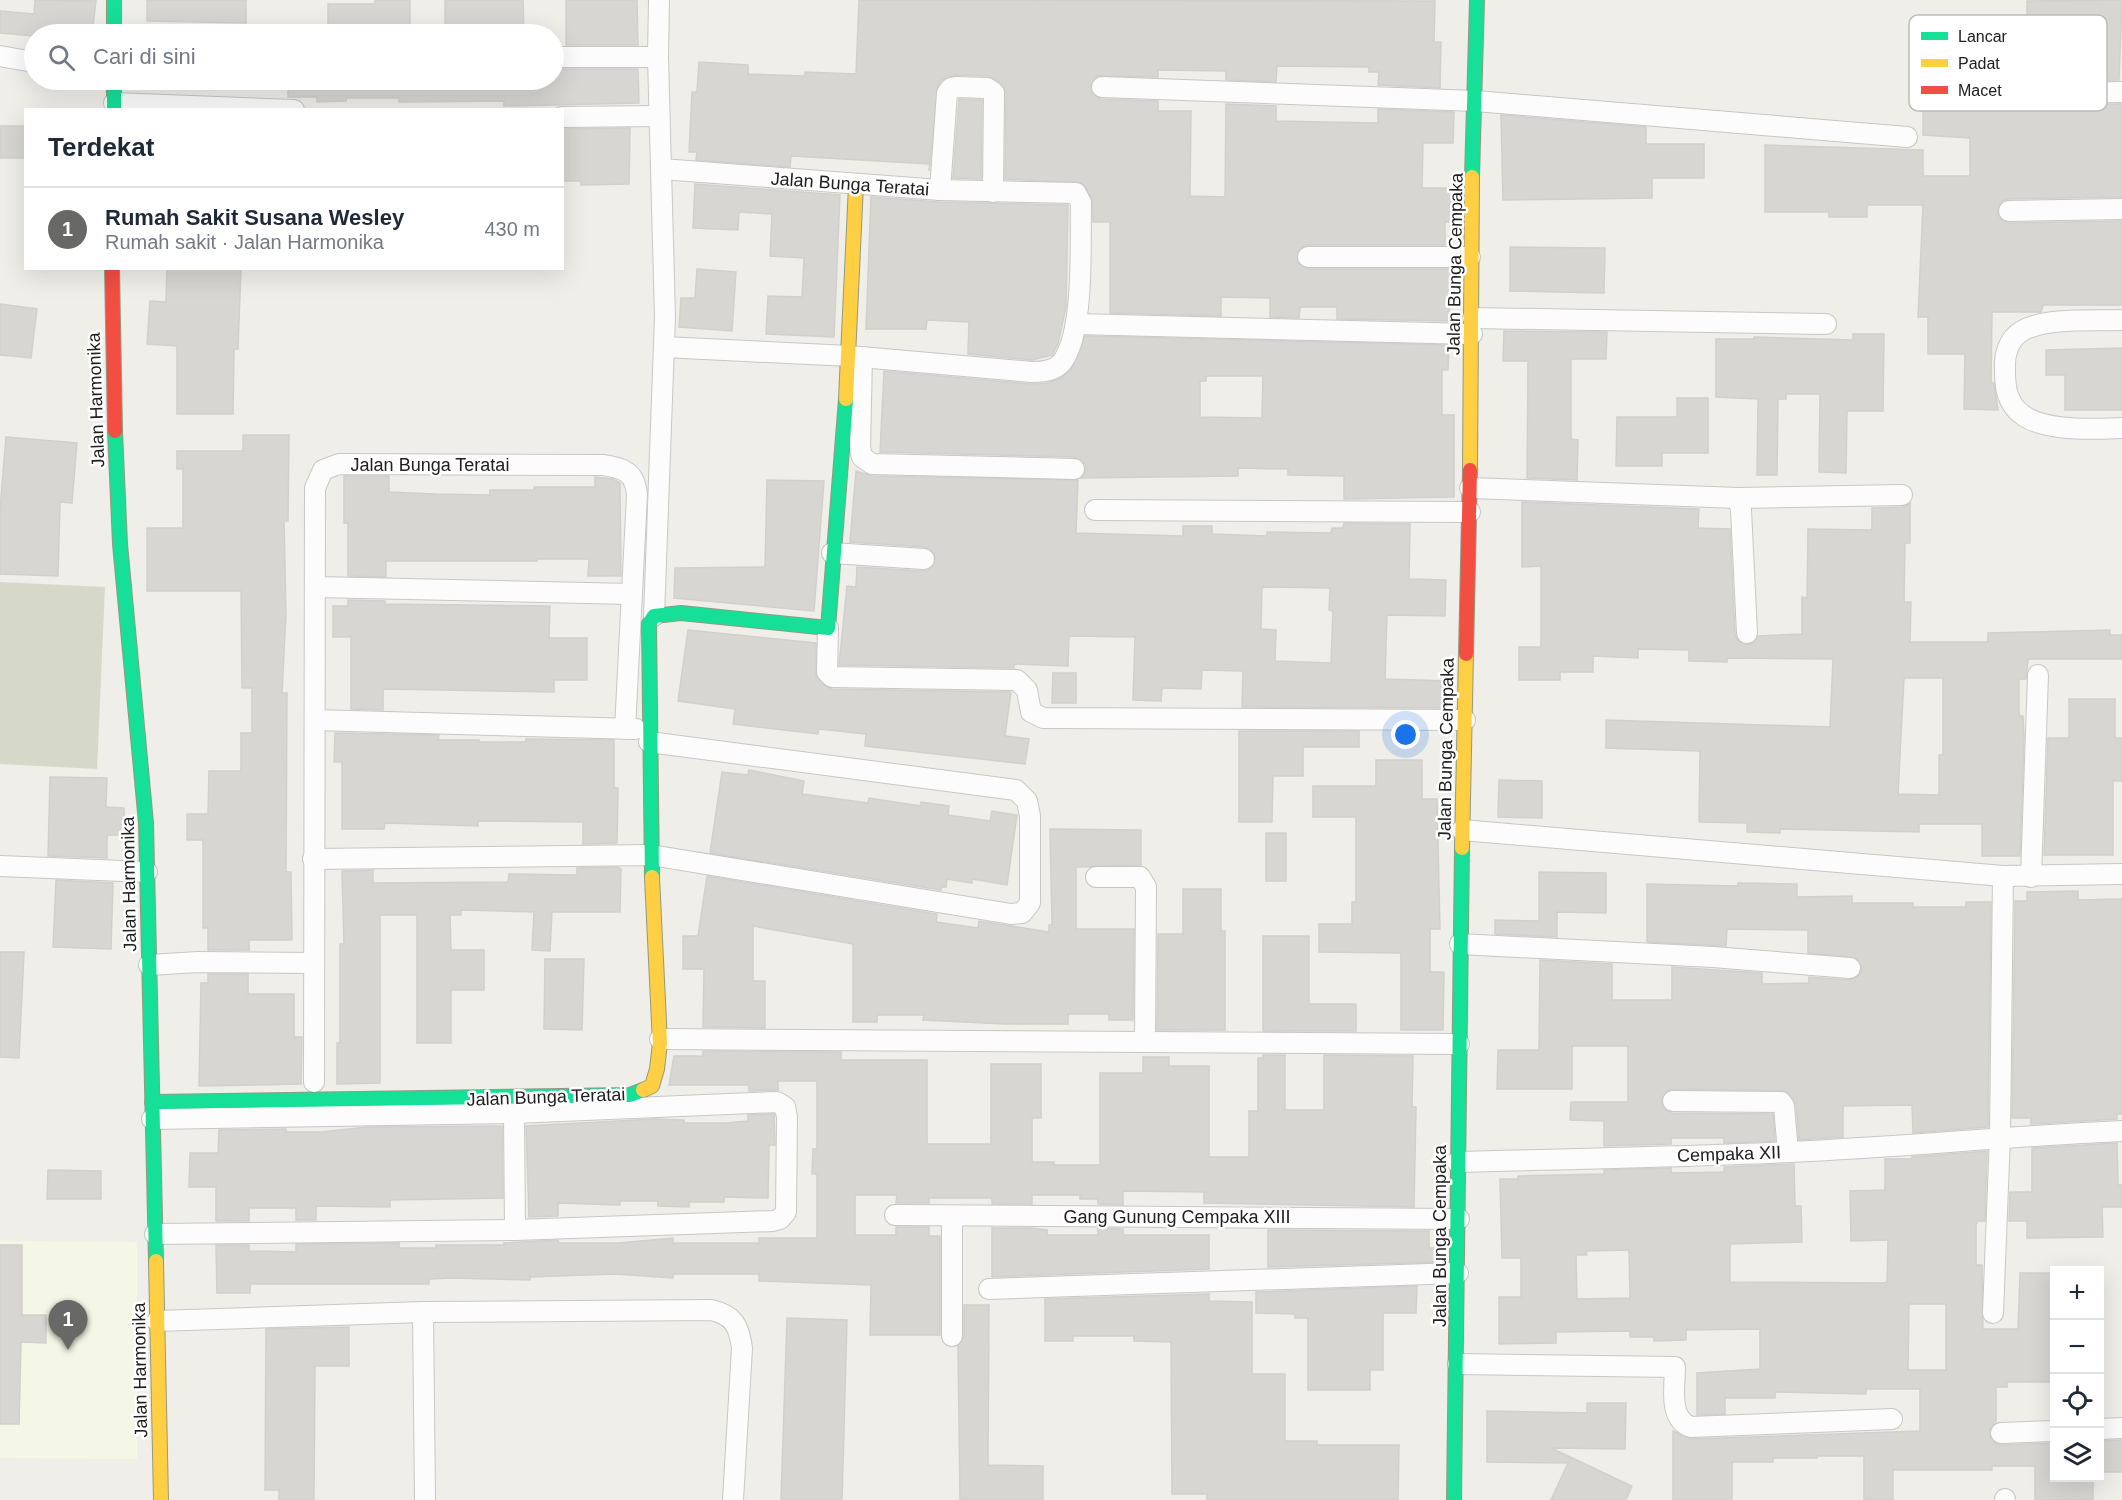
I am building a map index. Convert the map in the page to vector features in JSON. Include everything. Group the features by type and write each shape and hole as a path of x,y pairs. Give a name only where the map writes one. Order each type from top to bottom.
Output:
{"street":[{"path":"114,0 114,24"},
{"path":"659,0 658,57 664,347 654,616 662,613 681,613 828,628"},
{"name":"Jalan Bunga Cempaka","path":"1454,1500 1458,1364 1457,1162 1460,944 1473,326 1470,257 1477,0"},
{"path":"0,57 24,61"},
{"path":"564,57 658,57"},
{"path":"940,190 947,93 951,88 956,87 987,88 994,93 993,192"},
{"path":"1102,87 1476,101 1907,137"},
{"path":"114,90 114,106 204,108"},
{"path":"2107,92 2122,92"},
{"path":"564,117 659,116"},
{"name":"Jalan Bunga Teratai","path":"662,169 940,190 1077,193 1080,198 1076,324"},
{"path":"856,185 856,357 862,457 872,464 1074,469"},
{"path":"2009,211 2122,209"},
{"path":"1308,258 1470,257"},
{"name":"Jalan Harmonika","path":"112,270 112,363 120,544 141,744 147,873 161,1500"},
{"path":"2122,320 2043,323 2021,331 2011,342 2004,359 2006,392 2016,410 2040,423 2081,430 2122,428"},
{"path":"664,347 856,357 1043,372 1062,362 1076,324 1473,326 1826,324"},
{"path":"856,357 832,553 827,672 832,677 1017,680 1022,682 1027,690 1031,712 1043,718 1465,720"},
{"name":"Jalan Bunga Teratai","path":"314,1082 315,488 323,470 330,466 603,465 626,470 633,476 636,485 625,729"},
{"path":"1470,488 1738,498 1902,495"},
{"path":"1738,498 1741,510 1747,633"},
{"path":"1095,510 1470,512"},
{"path":"832,553 924,559"},
{"path":"316,587 632,594"},
{"name":"Jalan Bunga Teratai","path":"152,1111 630,1095 647,1090 655,1081 660,1039 651,855 649,736 649,624 654,616"},
{"path":"2031,877 2038,675"},
{"path":"313,859 651,855 1011,914 1022,913 1030,903 1030,816 1027,801 1016,790 649,736 625,729 315,720"},
{"path":"1462,830 2003,876 2122,874"},
{"path":"0,866 147,873"},
{"path":"1994,1313 2000,1136 2003,876"},
{"path":"1096,877 1140,877 1146,887 1145,1042"},
{"path":"1460,944 1713,957 1850,969"},
{"path":"149,965 198,962 314,963"},
{"path":"660,1039 1459,1044"},
{"path":"1673,1101 1781,1102 1785,1106 1788,1152"},
{"path":"152,1111 514,1113 777,1102 784,1107 787,1117 786,1212 780,1219 515,1230 155,1234"},
{"path":"514,1113 515,1230"},
{"name":"Cempaka XII","path":"1457,1162 1788,1152 1902,1146 2000,1136 2122,1131"},
{"name":"Gang Gunung Cempaka XIII","path":"895,1215 1459,1219"},
{"path":"952,1216 952,1336"},
{"path":"989,1289 1458,1273"},
{"path":"157,1321 423,1312 711,1310 723,1312 734,1320 742,1348 733,1500"},
{"path":"423,1312 425,1500"},
{"path":"1458,1364 1675,1367 1677,1416 1683,1425 1691,1427 1892,1419"},
{"path":"2104,1429 2122,1428"},
{"path":"2001,1433 2050,1431"}],"shaded area":[{"path":"0,582 105,587 97,769 0,764"},
{"path":"0,1241 137,1242 137,1459 0,1458"}],"building":[{"path":"35,0 96,1 93,24 24,24 24,35 0,33 0,11 34,14"},
{"path":"147,0 246,0 246,23 147,21"},
{"path":"375,0 410,0 410,24 328,24 328,4 375,4"},
{"path":"445,0 523,0 524,24 445,24"},
{"path":"566,0 637,0 638,45 566,45"},
{"path":"859,0 1435,1 1434,42 1441,42 1440,88 1378,85 1379,72 1369,72 1369,67 1277,66 1276,82 1226,80 1226,71 1158,70 1158,77 1097,76 1090,87 1092,93 1101,99 1158,101 1158,111 1191,111 1190,196 1225,197 1226,104 1276,106 1276,121 1378,123 1378,109 1454,112 1453,143 1423,143 1422,188 1452,188 1451,222 1445,222 1445,245 1308,245 1302,247 1296,256 1298,263 1308,269 1451,269 1449,321 1337,319 1337,307 1300,307 1299,318 1270,317 1270,298 1221,297 1221,316 1110,313 1110,222 1093,222 1092,198 1082,183 1005,179 1006,93 1001,83 988,76 954,75 942,80 938,86 930,164 791,156 790,167 696,160 697,152 689,152 692,92 697,92 699,62 748,65 748,74 805,76 805,72 856,74"},
{"path":"2122,0 2119,80 2107,80 2107,15 2027,15 2027,1"},
{"path":"564,69 638,69 639,103 504,106 504,101 399,102 399,98 346,98 346,101 317,102 317,97 288,97 288,90 564,90"},
{"path":"959,99 982,100 981,179 953,178"},
{"path":"2107,104 2122,104 2122,197 2009,199 2002,201 1997,211 1999,218 2009,223 2122,221 2122,305 2043,305 2041,312 1992,312 1991,383 1994,383 1998,410 1964,409 1965,354 1928,354 1928,317 1918,317 1923,205 1867,205 1867,217 1829,217 1829,212 1765,212 1765,145 1923,150 1923,176 1970,176 1970,138 1923,135 1923,111 2107,111"},
{"path":"1501,115 1646,127 1646,144 1704,144 1704,178 1652,178 1652,198 1503,200"},
{"path":"0,126 24,126 24,158 0,158"},
{"path":"630,128 629,184 581,185 581,181 564,181 564,129"},
{"path":"695,184 840,195 834,337 766,334 768,296 802,297 804,258 770,256 772,214 739,212 738,230 693,228"},
{"path":"871,197 939,202 1068,205 1066,307 1058,344 1052,355 1032,360 968,354 969,322 927,320 926,329 866,329"},
{"path":"1510,247 1605,248 1604,293 1510,291"},
{"path":"697,269 736,272 732,331 679,327 681,298 695,298"},
{"path":"167,270 241,270 238,349 234,349 233,414 177,414 177,346 147,344 150,301 166,302"},
{"path":"0,304 37,309 31,358 0,355"},
{"path":"1504,331 1607,332 1606,359 1571,359 1571,439 1578,440 1577,480 1527,478 1528,361 1503,361"},
{"path":"1853,334 1884,334 1883,411 1847,411 1846,473 1819,472 1820,394 1786,394 1786,399 1778,399 1777,475 1757,475 1758,399 1716,397 1716,339 1754,339 1754,337 1853,340"},
{"path":"1085,336 1449,345 1448,370 1442,370 1442,415 1454,415 1454,497 1344,499 1344,476 1288,475 1288,469 1238,468 1238,476 1081,478 1086,470 1085,464 1074,457 880,452 884,371 1031,384 1047,383 1061,378 1071,370","holes":["1206,376 1263,376 1262,418 1200,417 1200,381 1206,381"]},
{"path":"2122,348 2122,410 2065,410 2065,375 2046,375 2046,350"},
{"path":"1677,398 1708,398 1708,453 1662,453 1662,466 1616,466 1617,417 1677,417"},
{"path":"243,435 289,435 288,521 284,521 286,613 282,693 287,693 286,872 291,872 292,940 249,940 249,950 208,950 208,928 203,928 203,840 187,840 187,814 208,814 209,771 241,771 241,733 252,733 252,688 242,688 241,591 147,591 147,528 183,528 183,469 177,469 177,451 243,451"},
{"path":"6,437 77,443 72,503 60,502 58,576 0,574 0,510"},
{"path":"856,471 872,476 1078,480 1076,533 1183,536 1183,526 1212,526 1212,534 1267,536 1267,532 1331,533 1332,528 1343,528 1344,523 1410,524 1409,579 1446,580 1445,616 1387,615 1385,679 1450,681 1449,708 1242,707 1243,671 1202,670 1201,689 1162,688 1161,701 1133,700 1135,637 1069,636 1068,666 1014,664 1014,668 839,665 847,586 856,587 857,567 924,571 930,569 936,560 934,553 925,547 850,542","holes":["1262,587 1330,588 1329,610 1333,611 1331,663 1275,661 1276,630 1261,629"]},
{"path":"344,476 389,476 389,492 490,495 490,490 595,487 595,477 613,479 620,483 621,576 588,576 589,559 537,559 537,561 386,561 386,577 348,576 348,523 344,523"},
{"path":"767,480 824,481 814,611 674,598 675,568 765,567"},
{"path":"1522,502 1699,509 1698,528 1730,529 1735,634 1737,640 1747,645 1754,643 1758,636 1802,634 1802,597 1807,598 1808,529 1872,530 1872,508 1902,507 1910,503 1910,543 1905,543 1904,602 1911,602 1910,642 1988,642 1988,633 2110,630 2110,635 2122,635 2122,659 2028,659 2026,679 2019,679 2019,716 2023,716 2024,738 2020,856 1982,856 1982,824 1919,824 1919,832 1780,829 1780,833 1747,832 1747,823 1699,822 1700,751 1606,748 1606,720 1830,727 1833,659 1727,658 1727,662 1689,661 1689,650 1638,649 1638,658 1593,656 1593,672 1560,672 1560,680 1519,680 1519,647 1541,647 1541,566 1522,567","holes":["1904,678 1943,678 1943,755 1939,755 1939,795 1898,794"]},
{"path":"348,600 385,601 385,604 550,606 549,638 587,638 587,680 554,680 554,692 383,689 383,710 351,709 351,637 333,637 333,606 348,606"},
{"path":"688,630 816,643 816,676 824,685 832,689 1011,692 1005,736 1029,739 1025,764 865,746 866,734 819,729 818,734 733,724 735,709 678,701"},
{"path":"1053,673 1076,673 1076,703 1052,703"},
{"path":"2069,699 2115,699 2115,738 2122,738 2122,781 2113,781 2113,855 2044,855 2048,738 2069,738"},
{"path":"1239,731 1359,731 1359,747 1303,747 1303,776 1273,776 1272,822 1239,822"},
{"path":"335,733 439,735 438,740 479,740 479,742 526,742 526,739 614,740 614,788 618,788 617,843 583,844 583,822 478,821 478,826 385,823 384,829 342,829 342,762 334,762"},
{"path":"1376,760 1422,760 1422,799 1437,799 1440,929 1430,929 1430,972 1444,972 1443,1030 1401,1030 1401,953 1319,952 1319,924 1352,924 1352,902 1356,902 1356,817 1313,817 1313,786 1376,786"},
{"path":"749,770 804,781 802,794 868,803 869,798 921,806 921,802 949,806 948,815 990,821 992,811 1017,815 1007,885 972,879 972,883 947,879 946,887 941,887 941,890 710,853 722,772 748,775"},
{"path":"50,777 107,778 106,807 124,808 124,835 107,835 107,858 48,856"},
{"path":"1499,780 1542,781 1542,818 1498,817"},
{"path":"1050,829 1141,830 1141,865 1076,867 1076,929 1134,929 1133,1020 1109,1020 1109,1014 1068,1014 1068,1024 1005,1024 923,1020 924,1015 877,1015 877,1022 853,1022 853,944 753,926 753,981 765,981 765,1028 703,1027 704,969 683,969 683,936 698,936 707,876 937,914 936,922 978,928 979,921 1049,932 1049,925 1052,925"},
{"path":"1266,833 1286,833 1286,881 1266,881"},
{"path":"617,867 621,869 620,912 552,912 550,951 532,950 534,912 461,910 461,915 450,915 451,950 484,950 484,990 451,990 451,1043 417,1043 417,915 380,915 380,1083 337,1084 337,1043 340,1043 340,944 344,944 342,871 373,870 373,883 508,882 509,874 577,875 577,868"},
{"path":"1539,872 1606,873 1606,913 1557,912 1557,937 1495,934 1495,920 1539,921"},
{"path":"56,880 113,883 111,949 53,947"},
{"path":"1738,883 1797,884 1797,897 1852,896 1852,903 1913,903 1913,907 1966,907 1966,902 1991,902 1988,1127 1913,1133 1912,1105 1843,1106 1843,1137 1799,1140 1796,1104 1786,1091 1673,1089 1667,1091 1661,1100 1663,1107 1672,1113 1773,1114 1775,1141 1724,1143 1724,1138 1671,1138 1671,1144 1604,1146 1604,1121 1570,1120 1571,1102 1628,1102 1628,1046 1572,1046 1572,1089 1497,1089 1498,1050 1539,1050 1540,960 1612,964 1612,1000 1672,1000 1672,967 1762,973 1762,984 1809,983 1809,977 1850,980 1859,975 1862,968 1856,958 1808,953 1808,930 1727,929 1726,946 1647,942 1647,884 1738,886"},
{"path":"1183,889 1221,889 1221,931 1225,931 1225,1030 1157,1030 1158,934 1183,934"},
{"path":"2078,891 2078,900 2122,899 2122,1114 2117,1114 2117,1119 2031,1124 2031,1118 2012,1118 2015,901 2027,901 2027,892"},
{"path":"1263,936 1309,936 1309,1004 1356,1004 1356,1031 1263,1031"},
{"path":"0,952 24,952 19,1058 0,1057"},
{"path":"545,959 584,959 582,1030 544,1029"},
{"path":"208,974 248,974 248,994 294,994 294,1037 302,1037 301,1084 199,1086 201,983 208,983"},
{"path":"703,1051 841,1052 841,1060 927,1060 927,1144 991,1144 991,1064 1041,1064 1041,1118 1032,1118 1032,1162 1054,1162 1054,1165 1100,1165 1100,1073 1143,1073 1143,1057 1169,1057 1169,1066 1209,1066 1209,1157 1249,1157 1249,1111 1258,1111 1258,1058 1263,1058 1263,1055 1285,1055 1285,1110 1324,1110 1324,1055 1413,1056 1412,1107 1416,1107 1414,1207 1204,1203 1204,1192 1123,1191 1123,1205 1098,1204 1098,1199 1080,1199 1080,1195 1032,1195 1032,1204 992,1204 992,1198 929,1198 929,1203 896,1203 897,1195 855,1195 855,1235 896,1235 896,1227 929,1227 929,1236 940,1236 940,1335 870,1335 871,1285 759,1281 759,1274 673,1274 673,1278 615,1274 530,1277 530,1280 452,1278 429,1279 429,1284 250,1284 250,1293 217,1293 216,1245 249,1245 249,1251 296,1252 296,1244 399,1243 399,1248 436,1248 436,1245 504,1245 504,1243 558,1240 559,1243 619,1243 673,1238 673,1243 759,1243 759,1238 817,1238 817,1174 812,1174 813,1149 817,1149 817,1081 778,1081 778,1090 749,1091 749,1085 669,1085 674,1056 703,1056"},
{"path":"774,1114 775,1145 769,1145 768,1198 724,1197 724,1202 689,1202 689,1207 658,1206 658,1201 620,1201 620,1205 558,1203 558,1216 529,1217 526,1126 654,1119 684,1120 684,1123 726,1123 748,1121 748,1115"},
{"path":"502,1126 503,1198 390,1200 390,1207 316,1206 316,1220 296,1220 296,1208 249,1208 249,1221 216,1221 216,1187 189,1187 190,1153 218,1153 219,1130 286,1129 286,1132 321,1132 367,1127"},
{"path":"2117,1143 2118,1185 2122,1185 2122,1207 2102,1207 2103,1237 2027,1238 2027,1221 2009,1221 2010,1192 2032,1192 2032,1148"},
{"path":"1987,1151 1985,1221 1978,1221 1976,1225 1976,1265 1982,1265 1983,1329 2018,1329 2020,1273 2050,1273 2050,1382 2007,1382 2007,1387 1996,1387 1996,1422 1989,1434 1995,1443 2001,1445 2050,1443 2050,1482 2093,1482 2093,1500 2035,1500 2035,1466 1992,1466 1992,1470 1893,1470 1893,1500 1864,1500 1864,1456 1817,1456 1817,1458 1773,1458 1773,1462 1732,1462 1732,1500 1673,1500 1673,1431 1691,1439 1920,1431 1920,1389 1866,1389 1866,1394 1775,1392 1775,1398 1725,1398 1725,1414 1697,1415 1697,1373 1760,1369 1760,1329 1686,1330 1686,1340 1654,1341 1654,1337 1630,1337 1630,1331 1556,1332 1556,1343 1499,1344 1499,1297 1521,1297 1521,1258 1502,1258 1500,1179 1518,1179 1518,1176 1604,1174 1604,1170 1671,1168 1671,1173 1724,1172 1724,1167 1794,1164 1795,1206 1801,1206 1802,1242 1730,1244 1730,1282 1883,1283 1887,1282 1888,1240 1851,1241 1850,1191 1885,1190 1885,1159 1912,1159 1912,1157","holes":["1629,1250 1630,1298 1577,1299 1576,1255 1587,1255 1586,1251","1909,1304 1946,1304 1946,1370 1908,1370"]},
{"path":"48,1170 101,1171 101,1199 47,1199"},
{"path":"992,1228 1032,1228 1047,1230 1047,1235 1098,1235 1098,1228 1123,1229 1123,1235 1209,1235 1209,1269 992,1277"},
{"path":"1268,1230 1429,1231 1429,1248 1441,1248 1441,1262 1268,1267"},
{"path":"0,1245 22,1245 22,1315 46,1315 46,1343 21,1342 19,1424 0,1424"},
{"path":"1417,1286 1416,1313 1383,1313 1383,1370 1370,1370 1370,1390 1308,1390 1308,1318 1295,1318 1295,1314 1256,1313 1256,1292"},
{"path":"1209,1294 1209,1301 1252,1302 1252,1374 1285,1374 1285,1441 1317,1441 1317,1445 1399,1445 1398,1500 1207,1500 1207,1494 1172,1494 1171,1342 1134,1341 1134,1336 1073,1336 1073,1341 1045,1341 1045,1299"},
{"path":"964,1305 989,1305 988,1465 1043,1466 1043,1500 960,1500 958,1346 964,1337"},
{"path":"787,1318 847,1320 842,1500 781,1500"},
{"path":"349,1327 349,1366 315,1366 314,1500 279,1500 279,1490 265,1490 266,1329"},
{"path":"1587,1403 1626,1403 1625,1449 1551,1448 1632,1486 1626,1500 1551,1500 1568,1463 1487,1462 1487,1411 1587,1413"},
{"path":"2122,1440 2122,1472 2104,1472 2104,1441"}],"traffic: fast":[{"path":"114,0 114,24"},
{"path":"1472,177 1477,0"},
{"path":"114,90 114,108"},
{"path":"652,877 649,624 654,616 681,613 828,628 846,399"},
{"path":"115,431 120,544 146,823 156,1261"},
{"path":"1454,1500 1462,848"},
{"path":"152,1102 630,1095 643,1090"}],"traffic: slow":[{"path":"1470,470 1472,177"},
{"path":"846,399 856,185"},
{"path":"1462,848 1466,654"},
{"path":"643,1090 652,1086 657,1069 660,1043 652,877"},
{"path":"156,1261 161,1500"}],"traffic: jam":[{"path":"112,270 115,431"},
{"path":"1466,654 1470,470"}],"place":[{"name":"Rumah Sakit Susana Wesley","path":"68,1350"}]}
